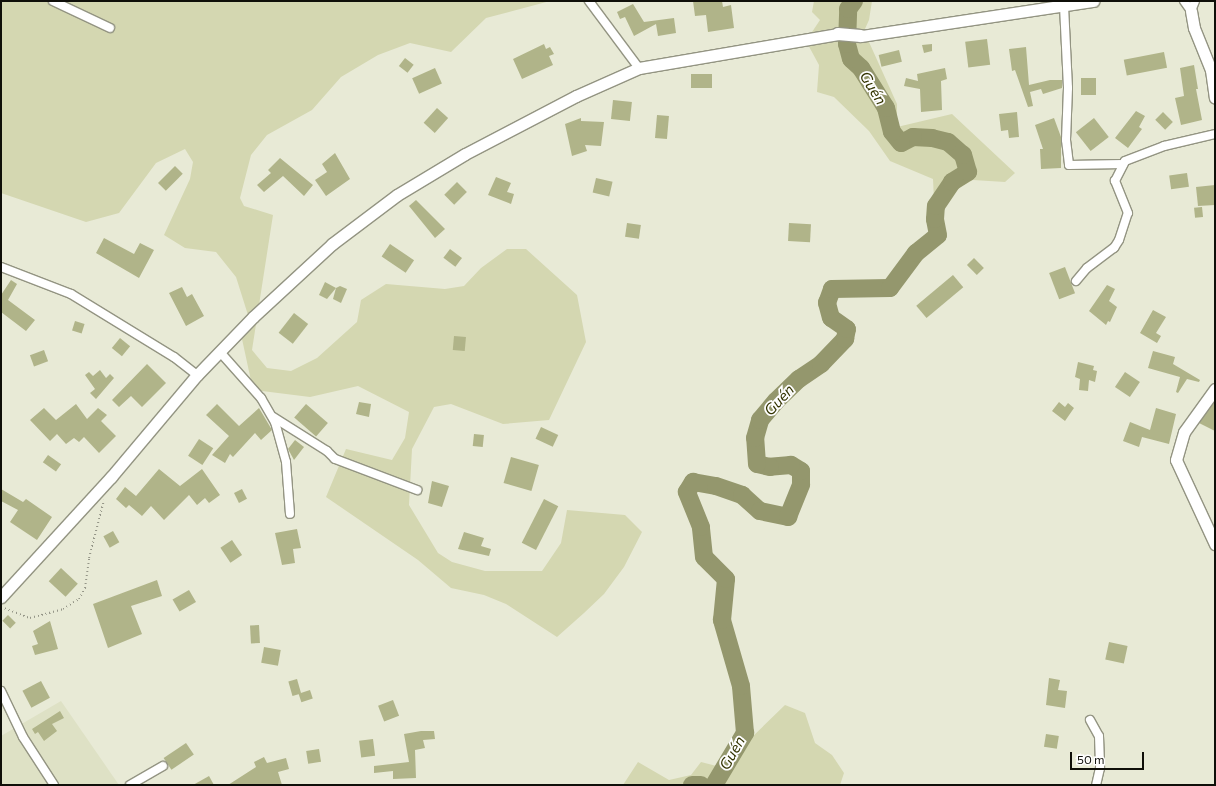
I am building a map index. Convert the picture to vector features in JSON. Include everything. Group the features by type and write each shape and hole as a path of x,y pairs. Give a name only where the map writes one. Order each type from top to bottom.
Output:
{"main road":[{"path":"1,597 111,477 197,375 253,317 332,244 397,194 465,154 569,100 639,68 838,34 862,36 1093,1"},
{"path":"1193,6 1194,28 1211,70 1215,98"},
{"path":"1215,389 1184,432 1176,460 1215,544"}],"street":[{"path":"53,1 110,28"},
{"path":"589,1 639,68"},
{"path":"1184,1 1193,6"},
{"path":"1064,6 1068,88 1066,140 1069,165 1123,164"},
{"path":"1076,281 1087,268 1114,248 1119,240 1128,213 1115,181 1123,164 1133,157 1164,146 1215,134"},
{"path":"1,266 71,294 174,357 197,375"},
{"path":"220,352 261,398 273,416 286,462 290,514"},
{"path":"273,416 327,451 335,459 417,490"},
{"path":"1,691 23,737 54,785"},
{"path":"1090,720 1099,736 1100,768 1096,785"},
{"path":"130,785 163,766"}],"path":[{"path":"1,607 30,618 63,609 79,599 85,588 89,558 104,499"}],"shaded area":[{"path":"1,1 550,1 486,18 451,52 410,43 378,55 341,77 312,110 267,135 251,155 240,198 244,206 273,215 252,350 267,368 291,371 317,358 357,322 361,300 386,284 445,289 464,286 481,268 507,249 526,249 577,295 586,342 549,420 503,424 451,404 434,407 412,449 409,505 438,553 452,562 485,571 542,571 561,543 567,510 625,515 642,532 624,567 604,594 557,637 506,604 484,595 451,588 418,560 326,497 346,449 392,460 405,438 409,412 358,386 310,397 253,390 242,339 248,315 236,277 216,252 185,248 164,235 190,179 193,162 185,149 156,163 119,213 86,222 1,193"},
{"path":"814,1 872,1 869,20 864,31 897,104 897,127 952,114 1015,173 1005,182 973,180 934,201 933,179 890,161 869,131 834,97 817,92 819,65 806,41 820,20 812,12"},
{"path":"61,701 119,785 1,785 1,736"},
{"path":"785,705 805,713 815,743 832,755 844,773 840,785 623,785 638,762 669,780 691,775 701,762 732,770 750,739"}],"building":[{"path":"693,1 722,1 723,7 731,5 734,28 708,32 706,15 695,16"},
{"path":"633,4 644,22 674,18 676,33 658,36 656,24 634,36 625,17 620,19 617,12"},
{"path":"987,39 990,65 968,67 965,42"},
{"path":"544,44 546,49 550,47 554,54 549,56 553,65 522,79 513,59"},
{"path":"932,44 932,51 924,53 922,45"},
{"path":"1026,47 1029,85 1050,80 1062,80 1062,88 1043,94 1041,89 1030,92 1033,106 1028,107 1015,70 1012,71 1009,49"},
{"path":"899,50 902,62 882,67 879,55"},
{"path":"1164,52 1167,68 1127,76 1124,60"},
{"path":"405,58 414,65 408,73 399,66"},
{"path":"1194,65 1198,89 1196,89 1202,120 1181,125 1175,98 1184,96 1180,68"},
{"path":"435,68 442,84 419,94 412,78"},
{"path":"945,68 947,79 941,81 942,110 921,112 920,89 904,86 906,78 918,81 917,74"},
{"path":"691,74 712,74 712,88 691,88"},
{"path":"1081,78 1096,78 1096,95 1081,95"},
{"path":"613,100 632,102 630,121 611,119"},
{"path":"437,108 448,118 435,133 424,123"},
{"path":"1136,111 1145,116 1139,127 1142,129 1128,148 1115,138"},
{"path":"1017,112 1019,137 1009,138 1008,130 1001,131 999,114"},
{"path":"1163,112 1173,122 1165,130 1155,120"},
{"path":"657,115 669,116 667,139 655,138"},
{"path":"581,118 581,121 604,122 601,146 585,145 587,151 572,156 565,124"},
{"path":"1054,118 1061,137 1061,168 1041,169 1040,149 1043,149 1035,125"},
{"path":"1094,118 1109,137 1091,151 1076,132"},
{"path":"335,153 350,179 326,196 315,180 327,172 322,164"},
{"path":"280,158 313,185 304,196 283,176 264,192 257,185 271,173 268,170"},
{"path":"175,166 183,174 166,191 158,183"},
{"path":"1187,173 1189,187 1171,189 1169,176"},
{"path":"496,177 511,183 507,192 514,194 511,204 488,195"},
{"path":"596,178 613,182 609,196 593,193"},
{"path":"457,182 467,192 454,205 444,195"},
{"path":"1215,185 1215,205 1198,206 1196,187"},
{"path":"416,200 445,229 435,238 409,206"},
{"path":"1202,207 1203,217 1195,218 1194,208"},
{"path":"627,223 641,225 639,239 625,237"},
{"path":"789,223 811,224 810,242 788,241"},
{"path":"104,238 134,254 140,243 154,250 139,278 96,253"},
{"path":"390,244 414,260 406,273 382,256"},
{"path":"450,249 462,258 455,267 443,258"},
{"path":"974,258 984,268 977,275 967,265"},
{"path":"1065,267 1075,293 1059,299 1049,273"},
{"path":"953,275 963,287 927,318 916,306"},
{"path":"11,280 17,284 8,300 35,320 26,331 1,312 1,295"},
{"path":"325,282 336,288 327,299 319,295"},
{"path":"1107,285 1115,289 1109,301 1117,307 1110,322 1108,321 1106,325 1089,311"},
{"path":"340,286 347,289 341,303 333,299 336,288"},
{"path":"182,287 187,297 192,294 204,316 186,326 169,293"},
{"path":"1153,310 1166,317 1156,333 1161,336 1157,343 1140,333"},
{"path":"294,313 308,324 293,344 279,333"},
{"path":"75,321 85,324 82,333 72,331"},
{"path":"454,336 466,337 465,351 453,350"},
{"path":"120,338 130,346 122,356 112,348"},
{"path":"44,350 48,361 34,366 30,355"},
{"path":"1153,351 1175,357 1173,364 1200,380 1199,382 1187,379 1178,393 1176,392 1180,377 1148,368"},
{"path":"1078,362 1094,366 1093,370 1097,371 1095,382 1089,380 1088,391 1079,390 1080,379 1075,377"},
{"path":"147,364 166,383 142,407 131,396 119,407 112,400"},
{"path":"100,370 106,378 110,374 114,378 96,399 90,393 95,389 85,375 89,372 93,376"},
{"path":"1125,372 1140,382 1130,397 1115,387"},
{"path":"1215,401 1215,431 1199,423"},
{"path":"359,402 371,404 369,417 356,414"},
{"path":"1059,402 1065,407 1068,403 1074,408 1065,421 1052,411"},
{"path":"76,404 87,419 98,408 107,415 101,421 116,436 99,453 84,437 79,442 74,438 66,444 57,434 50,441 30,420 44,408 56,420"},
{"path":"217,404 239,426 259,408 272,430 261,440 255,433 233,457 230,454 225,463 212,455 229,436 206,415"},
{"path":"306,404 328,423 316,437 294,418"},
{"path":"1156,408 1176,414 1169,444 1142,437 1139,447 1123,441 1130,422 1150,430"},
{"path":"541,427 558,435 553,447 536,439"},
{"path":"474,434 484,435 483,447 473,446"},
{"path":"199,439 213,448 202,465 188,456"},
{"path":"295,440 304,447 294,460 288,449"},
{"path":"48,455 61,464 56,472 43,462"},
{"path":"511,457 539,465 531,491 504,483"},
{"path":"159,469 180,486 202,469 220,495 209,503 205,498 197,505 189,495 164,520 151,506 142,516 129,505 126,508 116,499 125,487 136,496"},
{"path":"432,481 449,486 442,507 428,503"},
{"path":"1,489 23,502 26,499 52,517 37,540 10,522 18,510 1,501"},
{"path":"242,489 247,499 239,503 234,493"},
{"path":"544,499 558,506 536,550 522,543"},
{"path":"297,529 301,548 293,549 295,563 282,565 275,533"},
{"path":"113,531 119,542 110,548 103,536"},
{"path":"464,532 484,538 481,546 491,549 489,556 458,549"},
{"path":"232,540 242,555 230,563 220,548"},
{"path":"61,568 78,584 66,597 49,581"},
{"path":"157,580 162,596 131,606 142,634 108,648 93,604"},
{"path":"189,590 196,602 180,612 173,600"},
{"path":"8,615 16,623 10,628 2,621"},
{"path":"50,621 58,649 35,655 32,646 38,644 33,631"},
{"path":"250,625 259,625 260,643 251,643"},
{"path":"1109,642 1128,646 1124,664 1105,660"},
{"path":"264,647 281,650 278,666 261,663"},
{"path":"1049,678 1060,680 1058,690 1067,691 1065,708 1046,705"},
{"path":"297,679 301,693 292,696 288,681"},
{"path":"41,681 50,698 31,708 22,691"},
{"path":"310,690 313,699 301,702 299,694"},
{"path":"393,700 399,716 384,722 378,706"},
{"path":"60,711 64,718 52,724 57,731 44,741 38,732 35,734 32,729"},
{"path":"421,731 434,731 435,739 423,740 425,748 415,750 416,778 393,779 393,771 374,773 374,766 409,762 404,734"},
{"path":"1046,734 1059,736 1057,749 1044,747"},
{"path":"373,739 375,756 361,758 359,741"},
{"path":"186,743 194,755 171,770 164,758"},
{"path":"319,749 321,762 308,764 306,751"},
{"path":"264,757 267,763 286,758 289,769 278,772 282,785 228,785 256,767 254,762"},
{"path":"209,776 214,785 193,785"}],"waterway":[{"name":"Guén","path":"714,785 745,733 741,686 722,620 726,579 704,557 701,527 687,492 693,482 716,486 742,495 760,511 788,517 801,484 801,471 791,465 770,467 757,464 755,438 760,420 776,401 799,379 821,364 845,339 847,329 831,318 827,303 832,289 890,288 916,253 938,235 935,219 936,206 952,182 968,172 963,155 948,142 932,138 913,137 901,143 892,132 886,108 861,68 851,59 847,44 848,9 854,1"},
{"name":"Guén","path":"692,785 701,785"}]}
